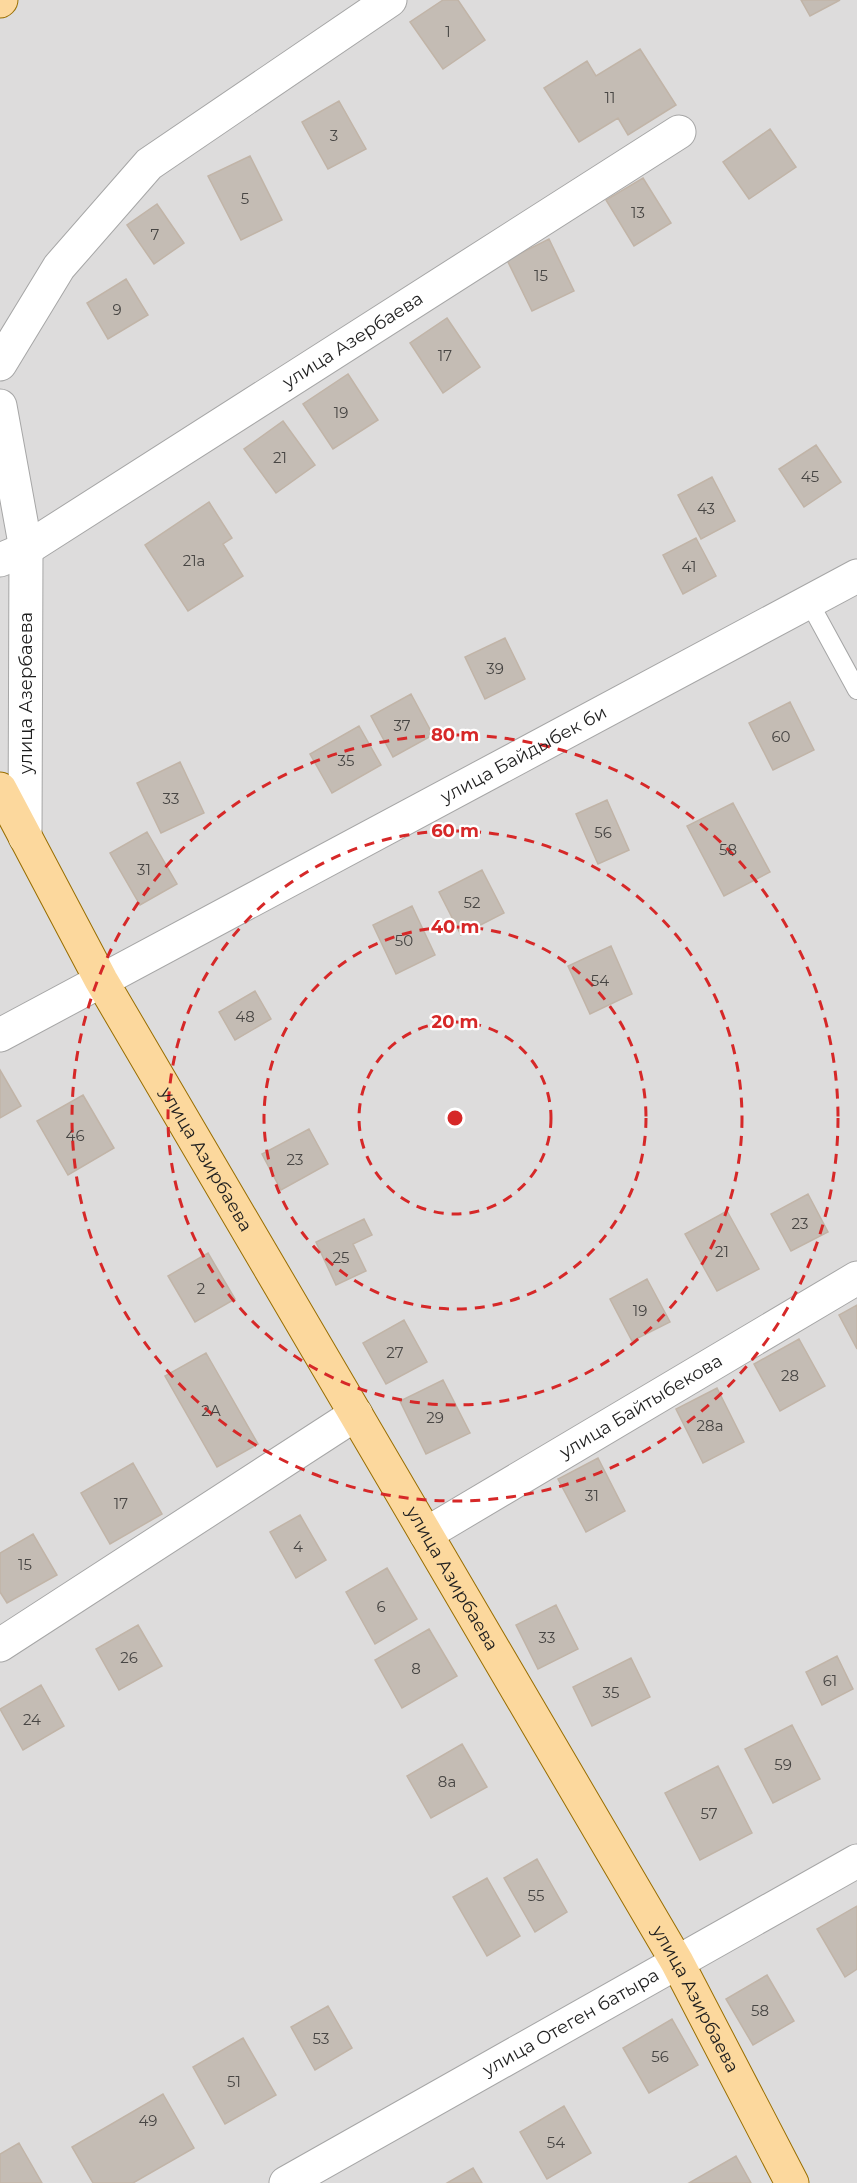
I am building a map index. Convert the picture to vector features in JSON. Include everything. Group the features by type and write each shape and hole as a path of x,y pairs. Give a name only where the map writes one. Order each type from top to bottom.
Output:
{"main road":[{"path":"0,789 101,980"},
{"name":"улица Азирбаева","path":"101,980 677,1962 792,2183"}],"street":[{"path":"0,364 59,267 149,164 390,0"},
{"name":"улица Азербаева","path":"13,555 679,132"},
{"name":"улица Азербаева","path":"0,406 13,555 25,837"},
{"name":"улица Байдыбек би","path":"0,1035 857,576"},
{"name":"улица Байтыбекова","path":"426,1534 857,1278"},
{"path":"0,1645 356,1414"},
{"name":"улица Отеген батыра","path":"288,2183 857,1861"}],"lane":[{"path":"809,602 857,690"}],"shaded area":[{"path":"0,0 857,0 857,2183 0,2183"}],"building":[{"path":"443,0 458,0 485,40 443,69 410,22"},
{"path":"801,0 840,0 810,16"},
{"path":"640,49 676,105 628,135 618,118 579,142 544,88 587,61 596,76"},
{"path":"339,101 366,149 328,169 302,122"},
{"path":"770,129 796,167 749,199 723,162"},
{"path":"250,156 282,220 241,240 208,176"},
{"path":"643,178 671,223 634,246 606,200"},
{"path":"157,204 184,243 154,264 127,225"},
{"path":"549,239 574,291 532,311 507,260"},
{"path":"126,279 148,315 108,339 87,303"},
{"path":"447,318 480,367 443,393 410,343"},
{"path":"348,374 378,420 333,449 303,404"},
{"path":"283,421 315,465 276,493 244,449"},
{"path":"816,445 841,482 804,507 779,469"},
{"path":"712,477 735,521 701,539 678,495"},
{"path":"209,502 232,538 223,544 243,576 188,611 145,545"},
{"path":"696,538 716,576 683,594 663,555"},
{"path":"505,638 525,679 485,699 465,657"},
{"path":"411,694 433,735 393,757 371,716"},
{"path":"790,702 814,750 773,770 749,723"},
{"path":"359,726 381,765 332,793 310,754"},
{"path":"180,762 204,813 161,833 137,783"},
{"path":"607,800 629,850 598,864 576,814"},
{"path":"733,803 770,872 724,896 687,826"},
{"path":"147,832 177,884 140,905 110,853"},
{"path":"482,870 504,913 461,935 439,892"},
{"path":"412,906 435,955 396,974 373,925"},
{"path":"611,946 632,994 590,1014 568,966"},
{"path":"255,991 271,1019 235,1040 219,1012"},
{"path":"0,1070 21,1106 0,1118"},
{"path":"83,1095 114,1148 68,1175 37,1121"},
{"path":"309,1129 328,1164 281,1190 262,1154"},
{"path":"808,1194 828,1232 791,1251 771,1214"},
{"path":"727,1211 759,1269 717,1291 685,1234"},
{"path":"364,1219 372,1235 353,1244 366,1271 336,1285 316,1242"},
{"path":"208,1253 235,1299 195,1322 168,1276"},
{"path":"647,1279 670,1322 632,1341 610,1299"},
{"path":"857,1305 857,1349 839,1315"},
{"path":"404,1320 427,1362 386,1384 363,1343"},
{"path":"799,1339 825,1386 780,1411 754,1364"},
{"path":"206,1353 258,1444 217,1467 165,1376"},
{"path":"443,1380 470,1433 426,1454 400,1401"},
{"path":"717,1388 744,1442 703,1463 676,1409"},
{"path":"598,1458 625,1511 586,1532 558,1479"},
{"path":"133,1463 162,1514 110,1544 81,1493"},
{"path":"300,1515 326,1560 296,1578 270,1532"},
{"path":"33,1534 57,1575 7,1603 0,1592 0,1553"},
{"path":"387,1568 417,1619 375,1644 346,1592"},
{"path":"556,1605 578,1649 538,1669 516,1625"},
{"path":"138,1625 162,1666 119,1690 96,1649"},
{"path":"429,1629 457,1676 402,1708 375,1660"},
{"path":"837,1656 853,1689 822,1705 806,1672"},
{"path":"631,1658 650,1697 592,1726 573,1687"},
{"path":"41,1685 64,1726 23,1750 0,1709"},
{"path":"792,1725 820,1779 773,1803 745,1749"},
{"path":"462,1744 487,1787 431,1818 407,1776"},
{"path":"718,1766 752,1833 700,1860 665,1793"},
{"path":"537,1859 567,1912 535,1932 504,1878"},
{"path":"487,1878 520,1936 487,1956 453,1897"},
{"path":"857,1906 857,1969 845,1977 817,1929"},
{"path":"767,1975 794,2021 753,2045 726,1999"},
{"path":"328,2006 352,2048 315,2070 291,2027"},
{"path":"672,2019 698,2065 649,2093 623,2048"},
{"path":"243,2038 276,2095 225,2124 193,2067"},
{"path":"163,2094 194,2148 133,2183 93,2183 72,2147"},
{"path":"564,2106 591,2153 547,2179 520,2132"},
{"path":"19,2143 42,2183 0,2183 0,2154"},
{"path":"736,2156 751,2183 689,2183"},
{"path":"473,2168 482,2183 447,2183"}]}
